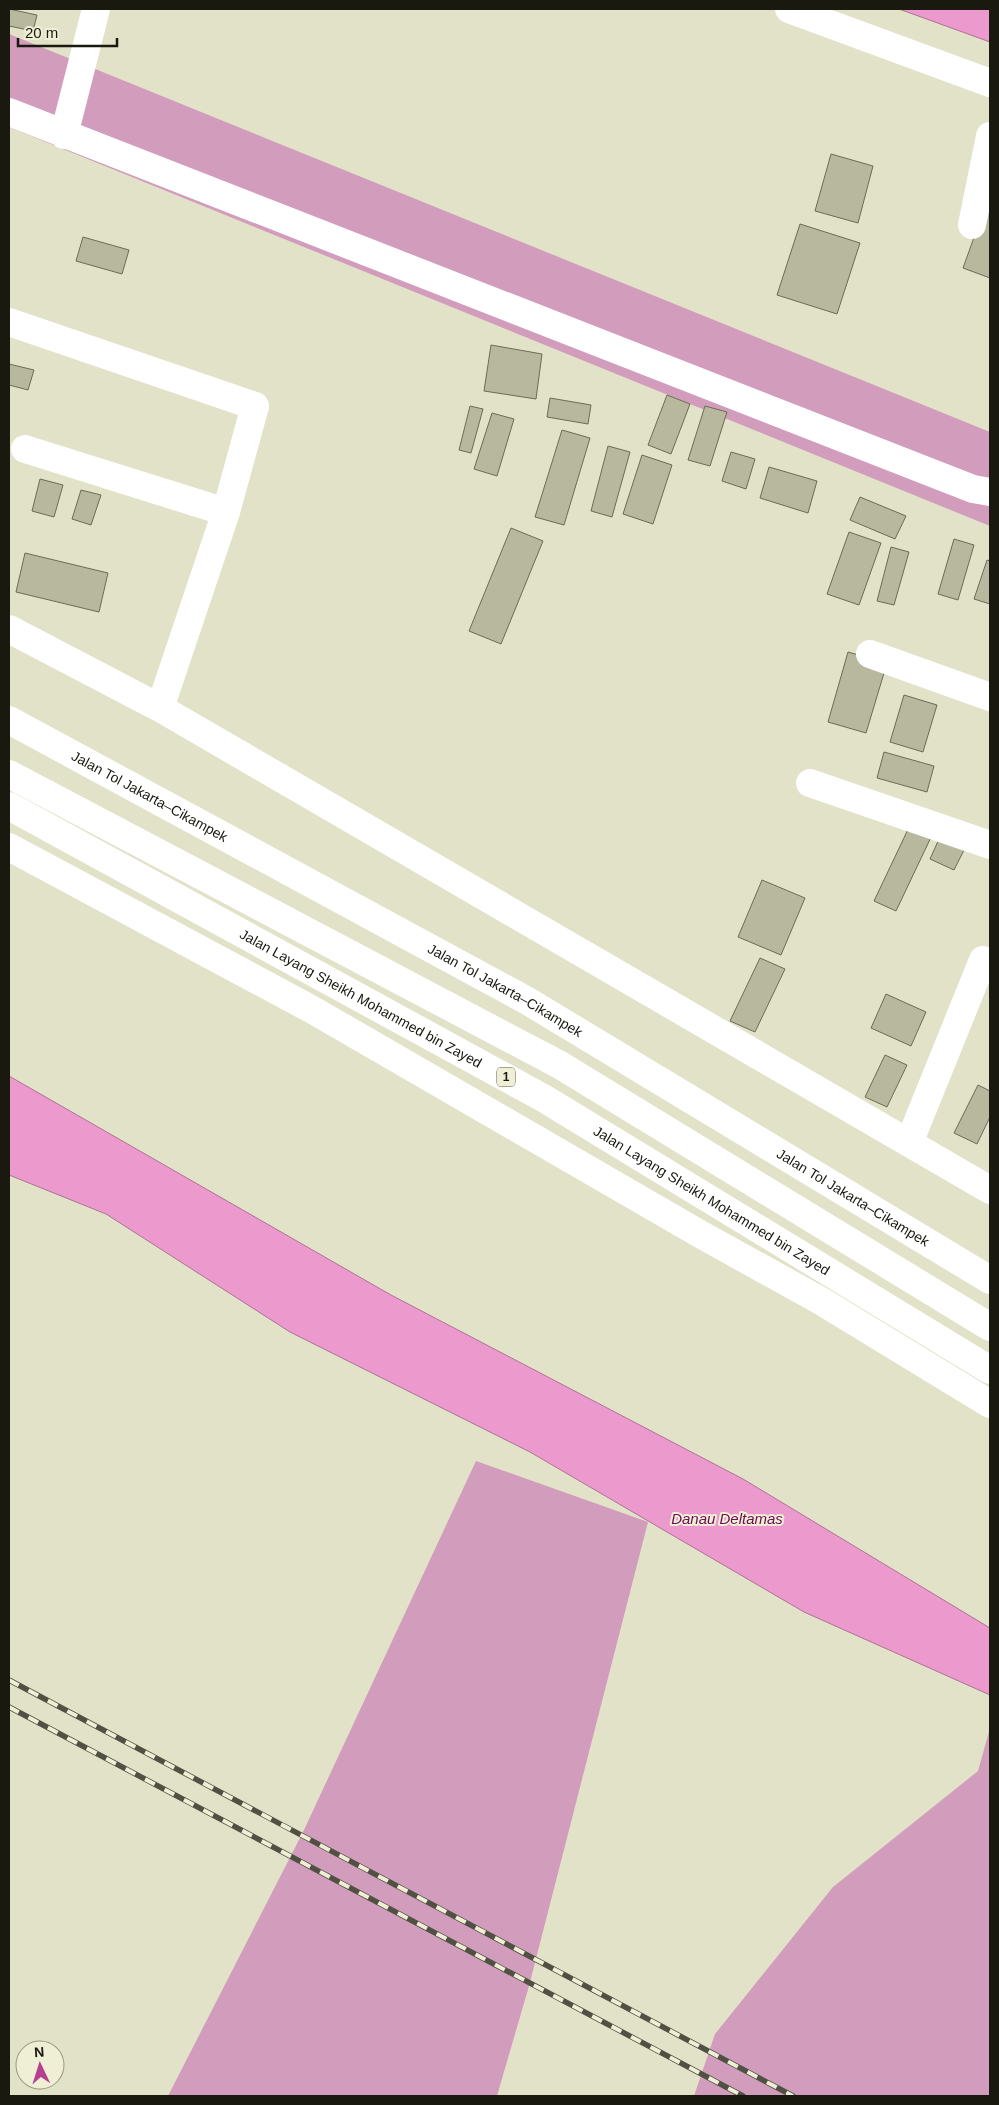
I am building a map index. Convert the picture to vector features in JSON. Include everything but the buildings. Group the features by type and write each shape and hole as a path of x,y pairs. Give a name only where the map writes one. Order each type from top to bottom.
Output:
{"main road":[{"path":"64,135 96,9"},
{"path":"789,9 990,83"},
{"path":"9,112 973,489 990,492"},
{"path":"972,225 990,136"},
{"path":"9,322 256,406 226,512 160,708"},
{"path":"25,449 226,512"},
{"path":"9,629 160,708 990,1190"},
{"path":"870,654 990,697"},
{"name":"Jalan Tol Jakarta–Cikampek","path":"9,720 526,1000 990,1280"},
{"path":"9,774 560,1065 990,1327"},
{"path":"810,783 990,845"},
{"name":"Jalan Layang Sheikh Mohammed bin Zayed","path":"9,806 545,1099 990,1370"},
{"path":"9,847 311,1009 700,1234 821,1301 990,1404"},
{"path":"909,1143 983,960"}],"shaded area":[{"path":"9,34 990,432 990,526 9,127"},
{"path":"476,1461 648,1522 529,1986 497,2096 168,2096 303,1832"},
{"path":"990,1728 990,2096 694,2096 715,2034 833,1887 978,1771"}],"water":[{"path":"899,9 990,9 990,42"},
{"name":"Danau Deltamas","path":"9,1076 391,1295 743,1479 990,1628 990,1695 804,1612 530,1452 290,1332 106,1214 9,1175"}],"railway":[{"path":"9,1680 793,2096"},
{"path":"9,1707 743,2096"}]}
